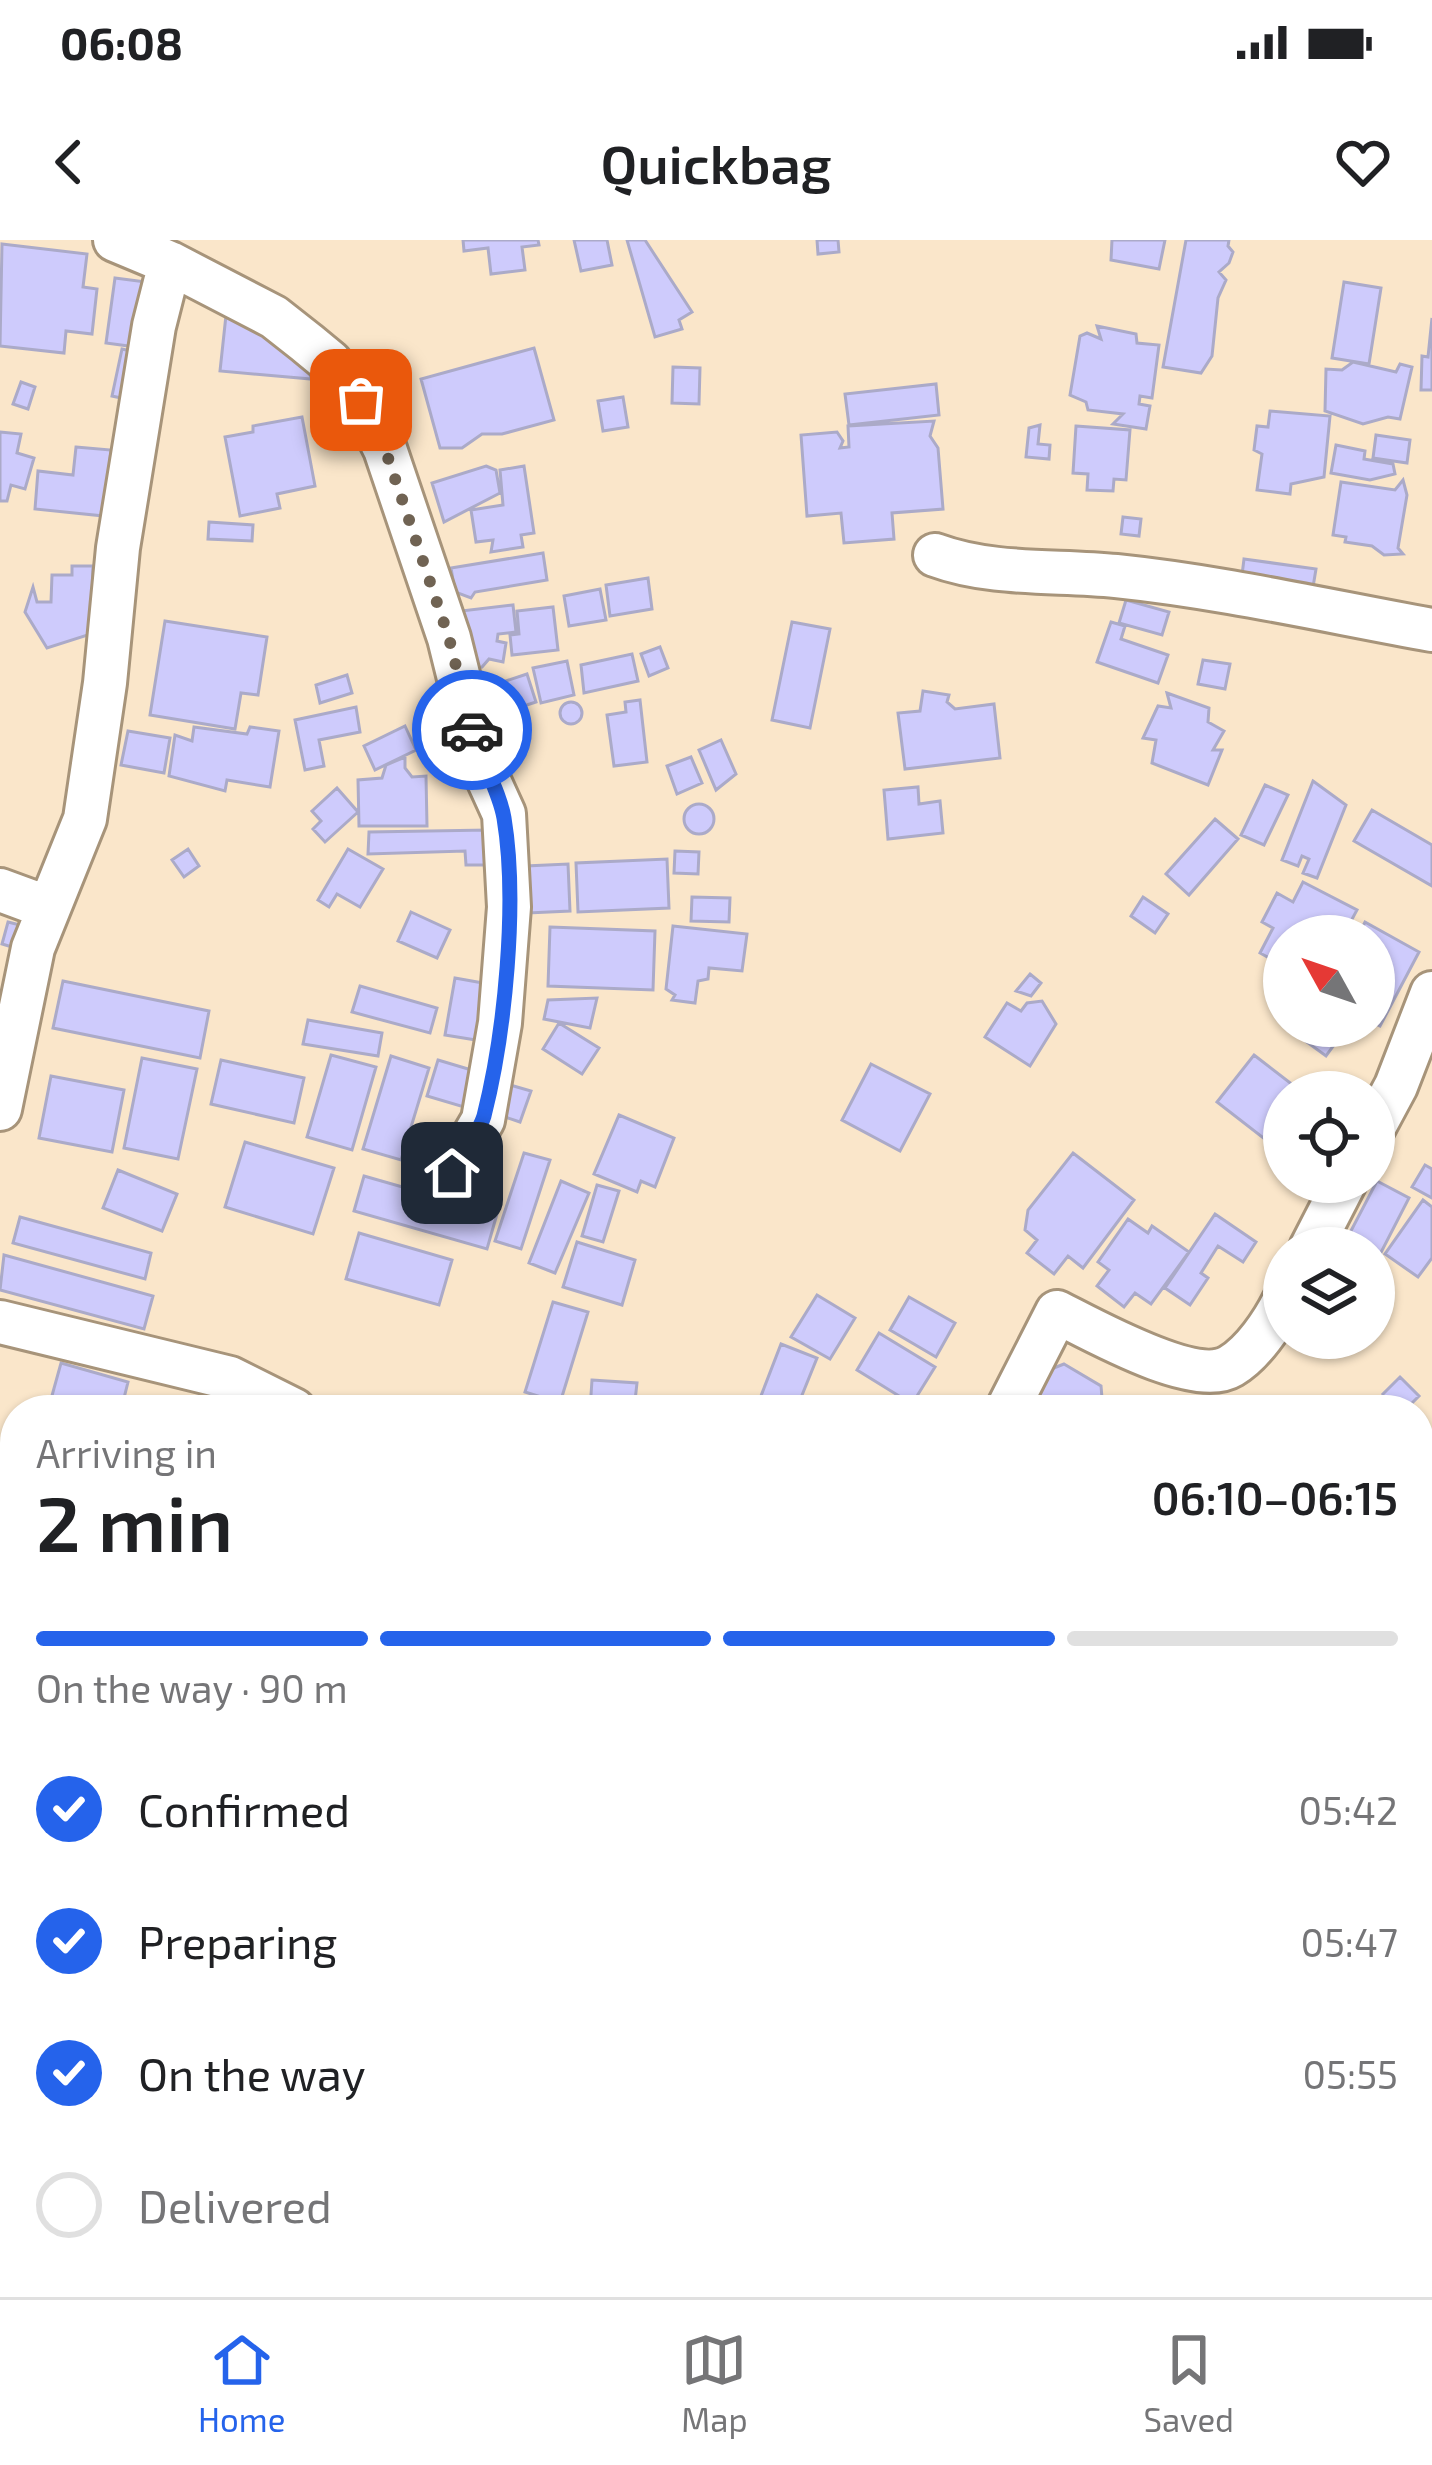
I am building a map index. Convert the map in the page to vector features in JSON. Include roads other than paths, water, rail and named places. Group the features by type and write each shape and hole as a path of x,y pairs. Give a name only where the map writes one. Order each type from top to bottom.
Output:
{"street":[{"path":"115,240 274,317 330,362 361,400 385,449 449,638 479,759 504,814 509,907 500,1023 483,1120 452,1173"},
{"path":"0,1109 33,948 85,819 118,548 154,326 170,263"},
{"path":"935,555 968,567 1113,575 1222,590 1432,630"},
{"path":"0,890 49,908"},
{"path":"1395,1088 1432,993"},
{"path":"1015,1395 1057,1312 1131,1348 1202,1371 1229,1368 1263,1331"},
{"path":"0,1322 230,1378 264,1395"}]}
